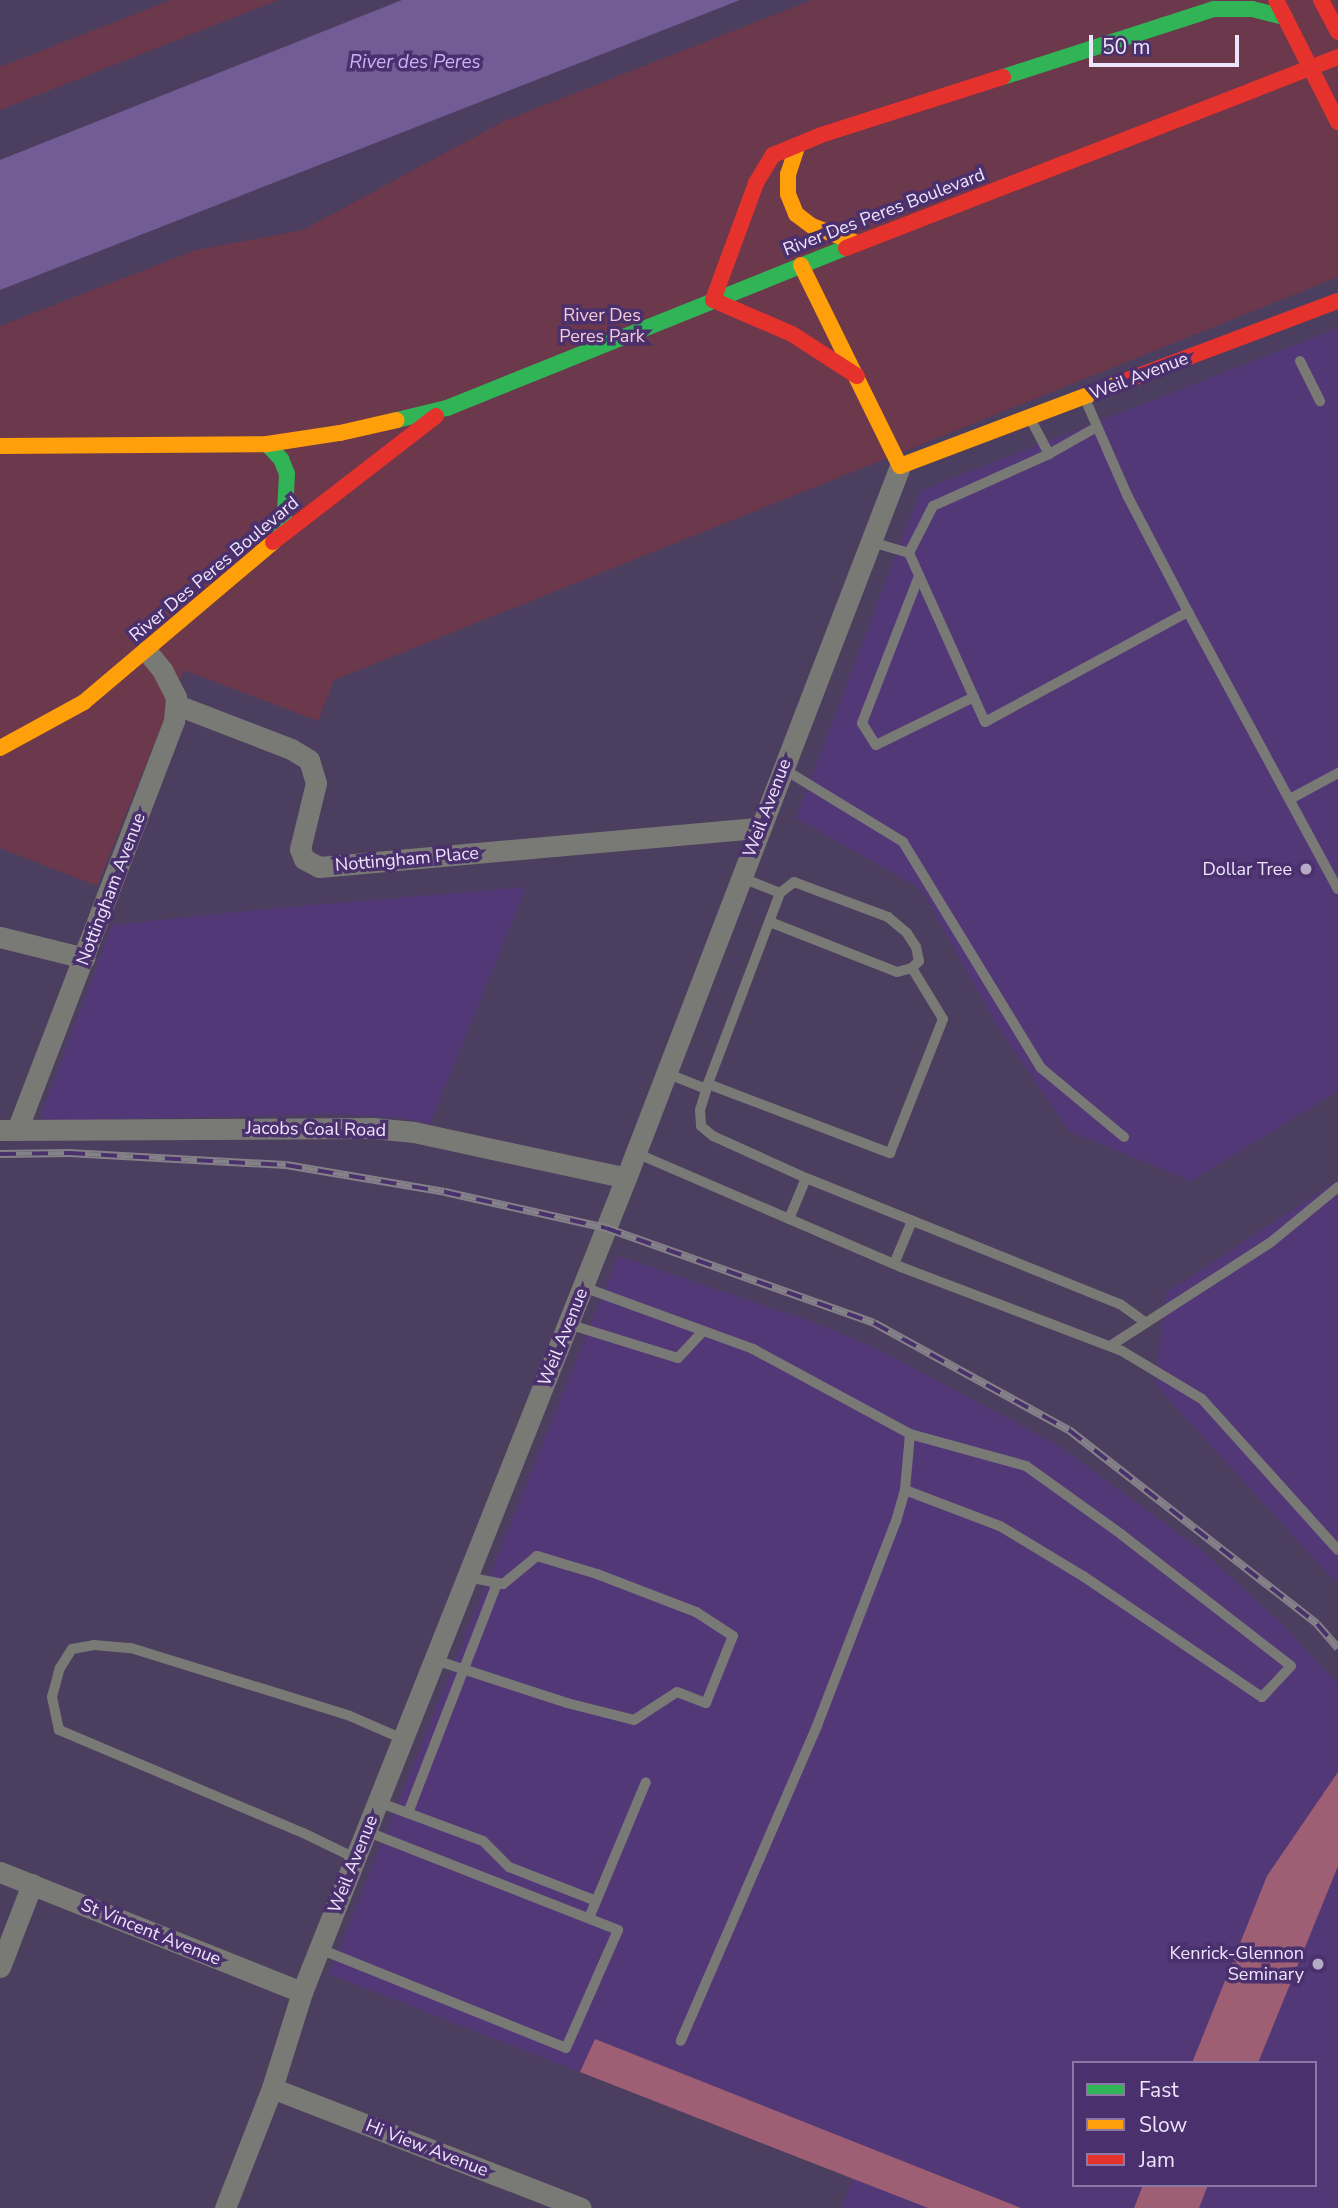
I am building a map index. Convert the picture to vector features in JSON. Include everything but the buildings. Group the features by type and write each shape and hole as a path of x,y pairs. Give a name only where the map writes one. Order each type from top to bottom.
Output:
{"main road":[{"path":"1276,0 1338,122"},
{"path":"1321,0 1334,24"},
{"path":"1332,0 1334,24"},
{"path":"857,376 792,334 713,300 764,169 773,155 821,135 1217,5 1252,9 1284,17"},
{"name":"River Des Peres Boulevard","path":"0,446 197,447 267,444 340,433 447,408 801,265 1338,57"},
{"path":"797,147 788,174 788,194 796,214 812,226 857,243"},
{"path":"801,265 900,466"},
{"name":"Weil Avenue","path":"900,466 1338,301"},
{"name":"River Des Peres Boulevard","path":"0,748 84,702 147,652 279,537 447,408"},
{"path":"267,444 281,459 287,474 285,511 279,537"}],"street":[{"name":"Weil Avenue","path":"225,2208 272,2088 302,1992 636,1153 900,466"},
{"path":"147,652 163,671 176,697 177,705"},
{"name":"Nottingham Place","path":"177,705 290,749 309,760 316,783 300,849 304,859 319,867 759,828"},
{"name":"Nottingham Avenue","path":"8,1130 84,958 170,736 177,705"},
{"path":"0,937 84,958"},
{"name":"Jacobs Coal Road","path":"8,1130 373,1128 414,1132 626,1178"},
{"name":"St Vincent Avenue","path":"0,1871 302,1992"},
{"path":"0,1967 32,1884"},
{"name":"Hi View Avenue","path":"272,2088 581,2208"}],"lane":[{"path":"1300,361 1320,401"},
{"path":"1084,397 1128,497 1338,889"},
{"path":"1029,418 1049,454"},
{"path":"909,553 933,506 1049,454 1097,427"},
{"path":"871,542 909,553"},
{"path":"909,553 985,722 1188,612"},
{"path":"919,576 862,723 876,744 974,697"},
{"path":"782,768 903,842 1041,1068 1124,1137"},
{"path":"1290,799 1338,773"},
{"path":"740,877 780,893"},
{"path":"770,922 897,972 912,968 919,961 916,947 907,933 888,918 794,882 780,893 707,1087 700,1110 701,1126 713,1136 806,1178 1120,1304 1146,1323"},
{"path":"666,1073 890,1153 943,1019 912,968"},
{"path":"636,1153 894,1264 1110,1346 1202,1399 1338,1550"},
{"path":"789,1219 806,1178"},
{"path":"1110,1346 1270,1243 1338,1187"},
{"path":"894,1264 912,1222"},
{"path":"583,1287 753,1349 910,1434 1026,1466 1121,1534 1291,1666 1262,1697 1083,1576 1000,1526 905,1490"},
{"path":"568,1324 678,1359 703,1331"},
{"path":"681,2040 817,1726 896,1521 905,1490 910,1434"},
{"path":"435,1660 567,1703 634,1720 677,1692 706,1703 733,1636 696,1612 597,1574 537,1556 503,1584 467,1577"},
{"path":"408,1813 497,1583"},
{"path":"355,1858 303,1833 59,1730 52,1698 60,1668 72,1649 94,1645 131,1648 350,1716 403,1739"},
{"path":"589,1918 646,1782"},
{"path":"378,1802 483,1842 509,1867 596,1901"},
{"path":"320,1949 566,2048 618,1930 366,1831"}],"shaded area":[{"path":"1338,328 1338,1091 1191,1181 1069,1131 996,1024 921,889 796,818 920,491"},
{"path":"526,887 430,1124 402,1118 331,1114 47,1121 41,1115 112,925"},
{"path":"1338,1180 1338,1585 1155,1384 1166,1293"},
{"path":"618,1256 810,1321 874,1347 1056,1444 1199,1548 1281,1623 1338,1684 1338,1772 1267,1876 1193,2061 1072,2061 1072,2187 1142,2187 1134,2208 1021,2208 595,2039 580,2072 329,1974"},
{"path":"1338,1772 1338,1866 1259,2061 1193,2061 1267,1876"},
{"name":"Kenrick-Glennon Seminary","path":"1338,1866 1338,2208 1199,2208 1207,2187 1317,2187 1317,2061 1259,2061"},
{"path":"595,2039 1021,2208 928,2208 580,2072"},
{"path":"853,2178 928,2208 841,2208"},
{"path":"1142,2187 1207,2187 1199,2208 1134,2208"}],"green space":[{"path":"171,0 278,0 0,110 0,67"},
{"name":"River Des Peres Park","path":"812,0 1338,0 1338,277 334,680 318,721 184,670 97,886 0,848 0,326 196,250 303,230 504,121"}],"water":[{"name":"River des Peres","path":"402,0 740,0 0,290 0,160"}],"railway":[{"path":"0,1154 69,1153 286,1165 445,1192 606,1228 874,1323 1069,1430 1317,1624 1338,1648"}],"traffic: fast":[{"path":"1003,77 1214,9 1252,9 1285,17"},
{"path":"397,420 447,408 846,248"},
{"path":"267,444 281,459 287,474 285,511 279,537"}],"traffic: slow":[{"path":"797,147 788,174 788,194 796,214 812,226 857,243"},
{"path":"801,265 900,466 1122,382"},
{"path":"0,446 267,444 340,433 397,420"},
{"path":"0,748 84,702 273,542"}],"traffic: jam":[{"path":"1276,0 1338,122"},
{"path":"1321,0 1338,32"},
{"path":"1253,90 1338,57"},
{"path":"857,376 792,334 713,300 756,183 773,155 821,135 1003,77"},
{"path":"846,248 1253,90"},
{"path":"1122,382 1338,301"},
{"path":"273,542 436,416"}],"place":[{"name":"Dollar Tree","path":"1306,869"},
{"name":"Kenrick-Glennon Seminary","path":"1318,1964"}]}
